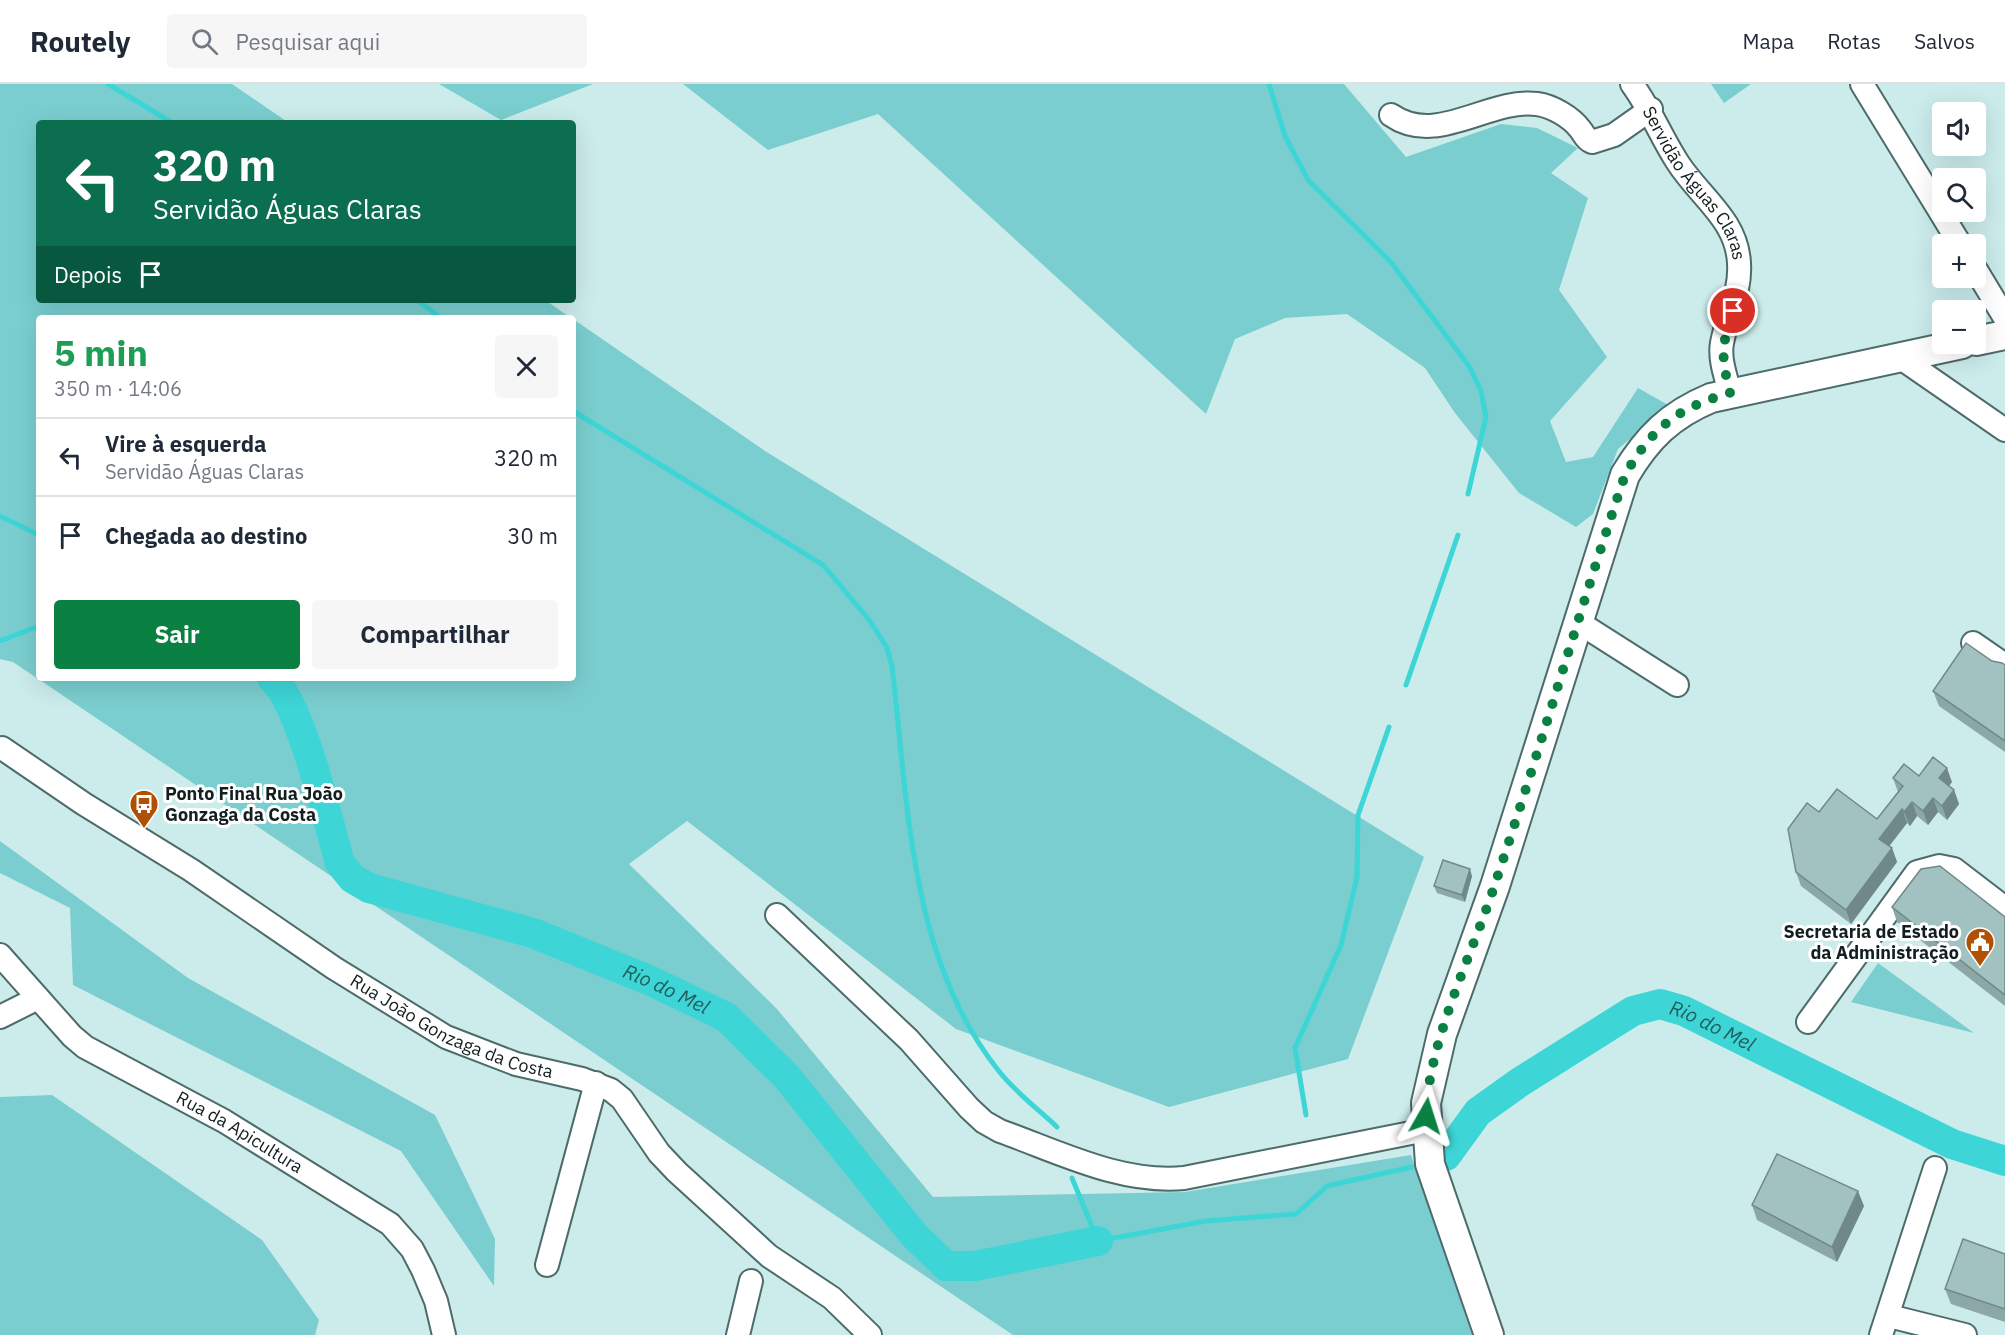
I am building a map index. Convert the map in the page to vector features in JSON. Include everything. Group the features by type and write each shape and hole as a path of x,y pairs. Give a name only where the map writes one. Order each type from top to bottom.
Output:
{"main road":[{"path":"1986,339 2005,335"},
{"path":"1489,1335 1437,1192 1430,1164 1426,1130 1428,1091 1442,1034 1495,886 1625,475 1649,438 1667,421 1686,408 1730,393 1932,350"}],"street":[{"name":"Servidão Águas Claras","path":"1632,84 1651,109 1678,164 1717,211 1732,232 1737,244 1740,271 1738,295 1722,343 1723,366 1730,393"},
{"path":"1862,84 1954,234"},
{"path":"1391,115 1402,123 1426,128 1518,103 1540,104 1564,114 1592,142 1614,135 1651,109"},
{"path":"1986,287 2005,318"},
{"path":"1898,356 2005,429"},
{"path":"1578,622 1677,685"},
{"path":"1973,643 2005,665"},
{"name":"Rua João Gonzaga da Costa","path":"2,748 84,804 191,870 334,968 446,1037 516,1064 596,1083 622,1100 669,1163 757,1245 785,1267 832,1298 870,1335"},
{"path":"1808,1022 1917,872 1939,866 1954,869 2005,908"},
{"path":"777,915 909,1040 984,1122 1000,1131 1133,1178 1158,1181 1184,1179 1426,1130"},
{"name":"Rua da Apicultura","path":"0,956 84,1047 224,1121 390,1224 407,1242 423,1270 436,1301 444,1335"},
{"path":"0,1017 38,998"},
{"path":"547,1265 596,1083"},
{"path":"1935,1168 1884,1330 1965,1335"},
{"path":"738,1335 751,1281"}],"shaded area":[{"path":"0,84 232,84 285,120 36,120 36,303 549,303 567,315 36,315 36,677 13,662 0,659"},
{"path":"439,84 593,84 501,120"},
{"path":"683,84 1344,84 1406,157 1501,124 1537,128 1578,148 1551,173 1588,198 1559,290 1607,357 1550,421 1566,462 1593,457 1638,388 1670,406 1618,449 1593,514 1576,527 1519,493 1455,413 1425,368 1347,314 1285,318 1235,339 1206,414 878,114 768,150"},
{"path":"1711,84 1751,84 1724,103"},
{"path":"576,321 765,451 1424,857 1348,1059 1169,1107 956,1029 687,821 629,864 777,1009 933,1197 1185,1192 1411,1155 1472,1335 1013,1335 41,681 576,681"},
{"path":"0,841 188,978 435,1115 495,1239 494,1286 401,1151 73,985 70,908 0,873"},
{"path":"1878,963 1974,1033 1851,1002"},
{"path":"52,1095 262,1240 319,1320 315,1335 0,1335 0,1097"}],"building":[{"path":"1966,643 1992,661 2005,665 2005,741 1933,691"},
{"path":"1933,757 1947,768 1939,778 1954,790 1942,806 1933,798 1923,811 1912,802 1904,812 1902,809 1879,839 1892,848 1846,910 1796,872 1788,829 1807,803 1819,812 1837,789 1877,819 1903,786 1893,778 1904,764 1919,776"},
{"path":"1443,860 1470,869 1462,895 1434,886"},
{"name":"Secretaria de Estado da Administração","path":"1940,866 2005,917 2005,995 1892,907 1921,869"},
{"path":"1777,1154 1858,1191 1832,1247 1752,1205"},
{"path":"1963,1239 2005,1254 2005,1309 1945,1289"}],"waterway":[{"path":"108,84 168,120"},
{"path":"1269,84 1285,136 1308,180 1390,261 1469,366 1481,391 1486,417 1468,494"},
{"path":"421,303 437,315"},
{"path":"576,413 823,565 870,621 887,648 892,666 909,824 918,877 930,929 946,979 969,1026 998,1070 1019,1093 1057,1127"},
{"path":"0,516 36,534"},
{"path":"1406,685 1458,535"},
{"path":"0,641 36,627"},
{"name":"Rio do Mel","path":"274,681 283,692 303,737 340,863 352,878 369,888 533,933 651,981 726,1017 786,1076 914,1235 946,1266 975,1266 1098,1241"},
{"path":"1306,1115 1295,1048 1341,945 1357,877 1358,815 1389,727"},
{"name":"Rio do Mel","path":"1446,1156 1478,1112 1520,1082 1633,1011 1660,1004 1684,1011 1952,1144 2005,1161"},
{"path":"1072,1178 1098,1241 1206,1221 1296,1214 1327,1186 1412,1167"}],"place":[{"name":"Ponto Final Rua João Gonzaga da Costa","path":"144,830"},
{"name":"Secretaria de Estado da Administração","path":"1980,968"}],"route":[{"path":"1426,1116 1432,1068 1442,1034 1495,886 1625,475 1649,438 1667,421 1686,408 1730,393 1723,366 1722,343 1733,311"}]}
